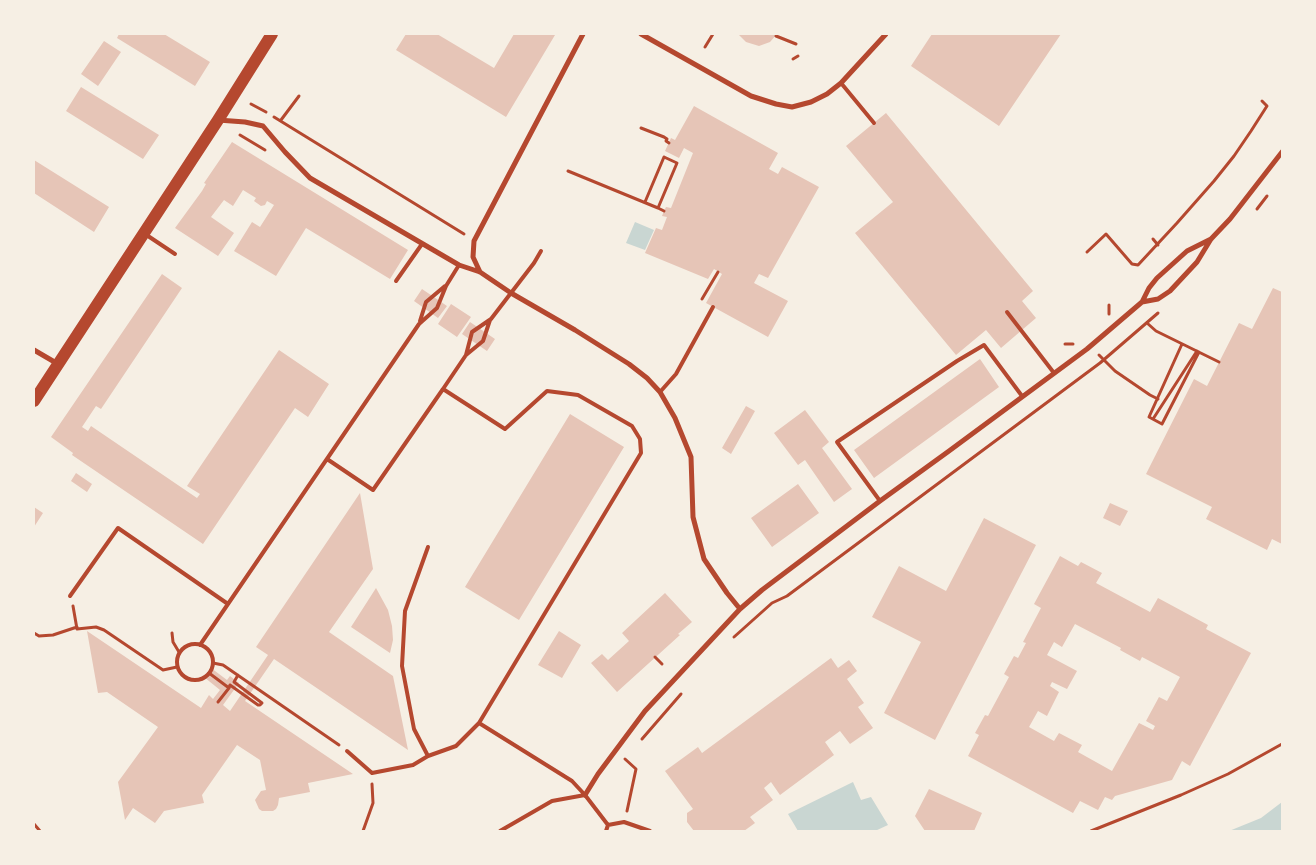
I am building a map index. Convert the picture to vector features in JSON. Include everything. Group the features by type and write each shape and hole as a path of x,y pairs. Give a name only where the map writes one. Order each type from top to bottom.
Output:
{"main road":[{"path":"34,401 272,34"}],"street":[{"path":"480,272 474,257 474,241 583,34"},
{"path":"641,34 750,96 792,107 811,102 841,83 886,34"},
{"path":"218,120 246,122 263,126 310,178 459,266 480,272 511,293 629,364 647,378 660,392 675,418 691,457 693,517 704,559 740,609"},
{"path":"1142,302 1158,299 1170,291 1197,262 1211,239 1230,219 1282,152"},
{"path":"586,795 598,774 645,711 740,609 762,590 880,501 1089,346 1142,302 1157,278 1187,251 1211,239"},
{"path":"34,350 58,364"}],"lane":[{"path":"841,83 874,123"},
{"path":"144,233 175,254"},
{"path":"396,281 422,244"},
{"path":"326,459 373,490 466,355 483,340 491,319 541,251"},
{"path":"200,645 419,324 437,308 446,286 459,266"},
{"path":"419,324 426,302 446,286"},
{"path":"660,392 674,378 713,307"},
{"path":"1007,312 1054,373"},
{"path":"466,355 472,332 491,319"},
{"path":"880,501 837,442 957,361 984,345 1022,396"},
{"path":"347,751 372,773 413,764 428,756 456,746 478,723 641,453 640,439 632,426 578,395 547,391 505,429 443,389"},
{"path":"70,596 118,528 228,604"},
{"path":"428,547 405,611 402,666 414,729 428,756"},
{"path":"189,645 200,645 206,647 210,652 213,663 209,674 204,678 186,679 178,667 177,658 180,652 189,645"},
{"path":"478,723 572,780 586,795 608,825"},
{"path":"500,831 552,801 586,795"},
{"path":"608,825 624,822 650,831"},
{"path":"606,831 608,825"}],"path":[{"path":"705,47 713,34"},
{"path":"776,36 796,44"},
{"path":"793,60 798,56"},
{"path":"281,120 299,96"},
{"path":"1087,252 1106,234 1132,264 1138,265 1196,202 1234,156 1267,106 1262,101"},
{"path":"251,104 281,120 474,241"},
{"path":"641,128 668,139 666,141 669,143"},
{"path":"1229,152 1234,156"},
{"path":"645,202 664,156 677,164 658,208"},
{"path":"568,171 664,211"},
{"path":"1254,212 1271,190"},
{"path":"1193,197 1196,202"},
{"path":"1153,239 1158,245"},
{"path":"1108,314 1109,305"},
{"path":"728,643 772,603 787,596 1058,396 1104,360 1161,310"},
{"path":"1147,323 1156,331 1219,362"},
{"path":"1182,344 1150,418 1162,424 1198,352"},
{"path":"1089,346 1115,372 1150,395 1158,398"},
{"path":"1153,419 1198,352"},
{"path":"1094,361 1100,363"},
{"path":"1058,396 1059,387"},
{"path":"70,596 77,627"},
{"path":"34,634 39,636 53,635 77,627 77,629 96,627 104,630 163,670 178,667"},
{"path":"172,634 173,642 180,652"},
{"path":"655,657 662,664"},
{"path":"213,663 223,665 347,751"},
{"path":"209,674 228,688 230,686 260,705 262,703 234,682 238,675"},
{"path":"218,702 228,688"},
{"path":"642,740 683,692"},
{"path":"1091,831 1228,774 1282,744"},
{"path":"624,822 636,769 625,759 630,753"},
{"path":"363,831 373,803 372,773"},
{"path":"34,824 40,831"}],"shaded area":[{"path":"635,222 654,230 645,250 626,243"},
{"path":"853,782 861,800 871,797 888,825 875,831 798,831 788,814"},
{"path":"1282,802 1282,831 1229,831 1261,818"}],"building":[{"path":"119,34 164,34 210,62 195,86 117,38"},
{"path":"406,34 437,34 494,68 514,34 555,35 506,117 396,50"},
{"path":"738,34 777,34 770,42 759,46 746,42"},
{"path":"932,34 1061,34 999,126 911,66"},
{"path":"104,41 121,52 98,86 81,74"},
{"path":"81,87 159,135 143,159 66,111"},
{"path":"694,106 778,153 769,169 778,174 782,167 819,187 768,278 759,274 754,283 788,301 768,337 706,303 722,274 714,269 708,279 645,253 656,228 662,230 667,217 662,216 664,211 666,207 671,208 693,153 684,148 679,158 665,151 671,138 675,140"},
{"path":"886,113 1033,291 1022,301 1036,318 1001,348 986,330 956,355 855,233 893,202 846,146"},
{"path":"232,142 408,250 390,279 306,228 276,276 234,251 252,222 260,227 274,205 267,201 265,205 261,206 254,201 256,198 243,190 233,206 224,200 211,217 234,233 218,256 175,228 202,191 206,184 204,183"},
{"path":"34,160 109,207 94,232 34,193"},
{"path":"162,274 182,288 101,409 96,406 82,427 88,431 91,426 197,498 200,494 187,486 279,350 329,384 308,417 295,408 203,544 72,455 73,453 51,437"},
{"path":"1273,288 1282,292 1282,544 1272,539 1267,550 1206,519 1212,507 1146,474 1194,379 1207,386 1239,323 1252,329"},
{"path":"422,289 447,306 438,318 414,301"},
{"path":"451,304 471,317 457,337 438,324"},
{"path":"470,322 495,339 487,351 462,334"},
{"path":"980,359 999,387 874,478 854,450"},
{"path":"746,406 755,411 731,454 722,448"},
{"path":"805,410 829,442 822,448 852,489 834,502 805,460 798,465 774,433"},
{"path":"570,414 624,447 519,620 465,587"},
{"path":"76,473 92,484 87,492 71,481"},
{"path":"798,484 819,513 772,547 751,518"},
{"path":"360,493 373,569 329,632 393,676 408,750 274,659 245,701 353,774 308,783 310,792 279,798 276,809 273,811 262,811 255,800 261,791 266,790 260,760 237,745 202,795 204,803 164,811 155,823 133,808 125,820 118,782 158,727 107,692 98,693 87,631 201,708 209,695 213,699 220,690 204,677 211,668 227,680 230,676 239,683 223,705 230,711 268,655 256,647"},
{"path":"1110,503 1128,511 1120,526 1103,518"},
{"path":"34,507 43,513 34,527"},
{"path":"984,518 1036,545 935,740 884,713 921,642 872,617 899,566 946,591"},
{"path":"1060,556 1078,566 1081,562 1102,573 1096,583 1150,612 1158,598 1208,625 1206,629 1251,653 1190,766 1182,761 1172,780 1115,796 1112,800 1105,797 1098,810 1080,801 1073,813 968,756 979,735 975,733 985,715 988,716 1009,677 1004,674 1014,656 1018,658 1026,643 1023,642 1041,608 1034,604","holes":["1075,624 1121,648 1120,650 1140,661 1142,657 1180,677 1167,701 1159,697 1146,721 1155,726 1153,730 1139,723 1112,771 1078,752 1082,745 1059,733 1054,741 1029,727 1038,711 1047,716 1059,692 1050,686 1052,682 1067,689 1077,671 1047,655 1054,642 1062,647"]},
{"path":"376,588 388,610 392,626 393,640 390,653 351,627"},
{"path":"665,593 692,622 617,692 591,663 602,654 608,660 629,641 622,633"},
{"path":"559,631 581,645 562,678 538,665"},
{"path":"831,658 838,668 849,660 857,671 847,679 864,703 858,707 873,728 850,744 840,731 825,742 834,755 780,795 771,782 764,788 773,800 750,817 755,823 744,831 694,831 687,822 687,813 693,809 665,771 698,747 702,753"},
{"path":"929,789 982,813 974,831 925,831 915,816"}]}
